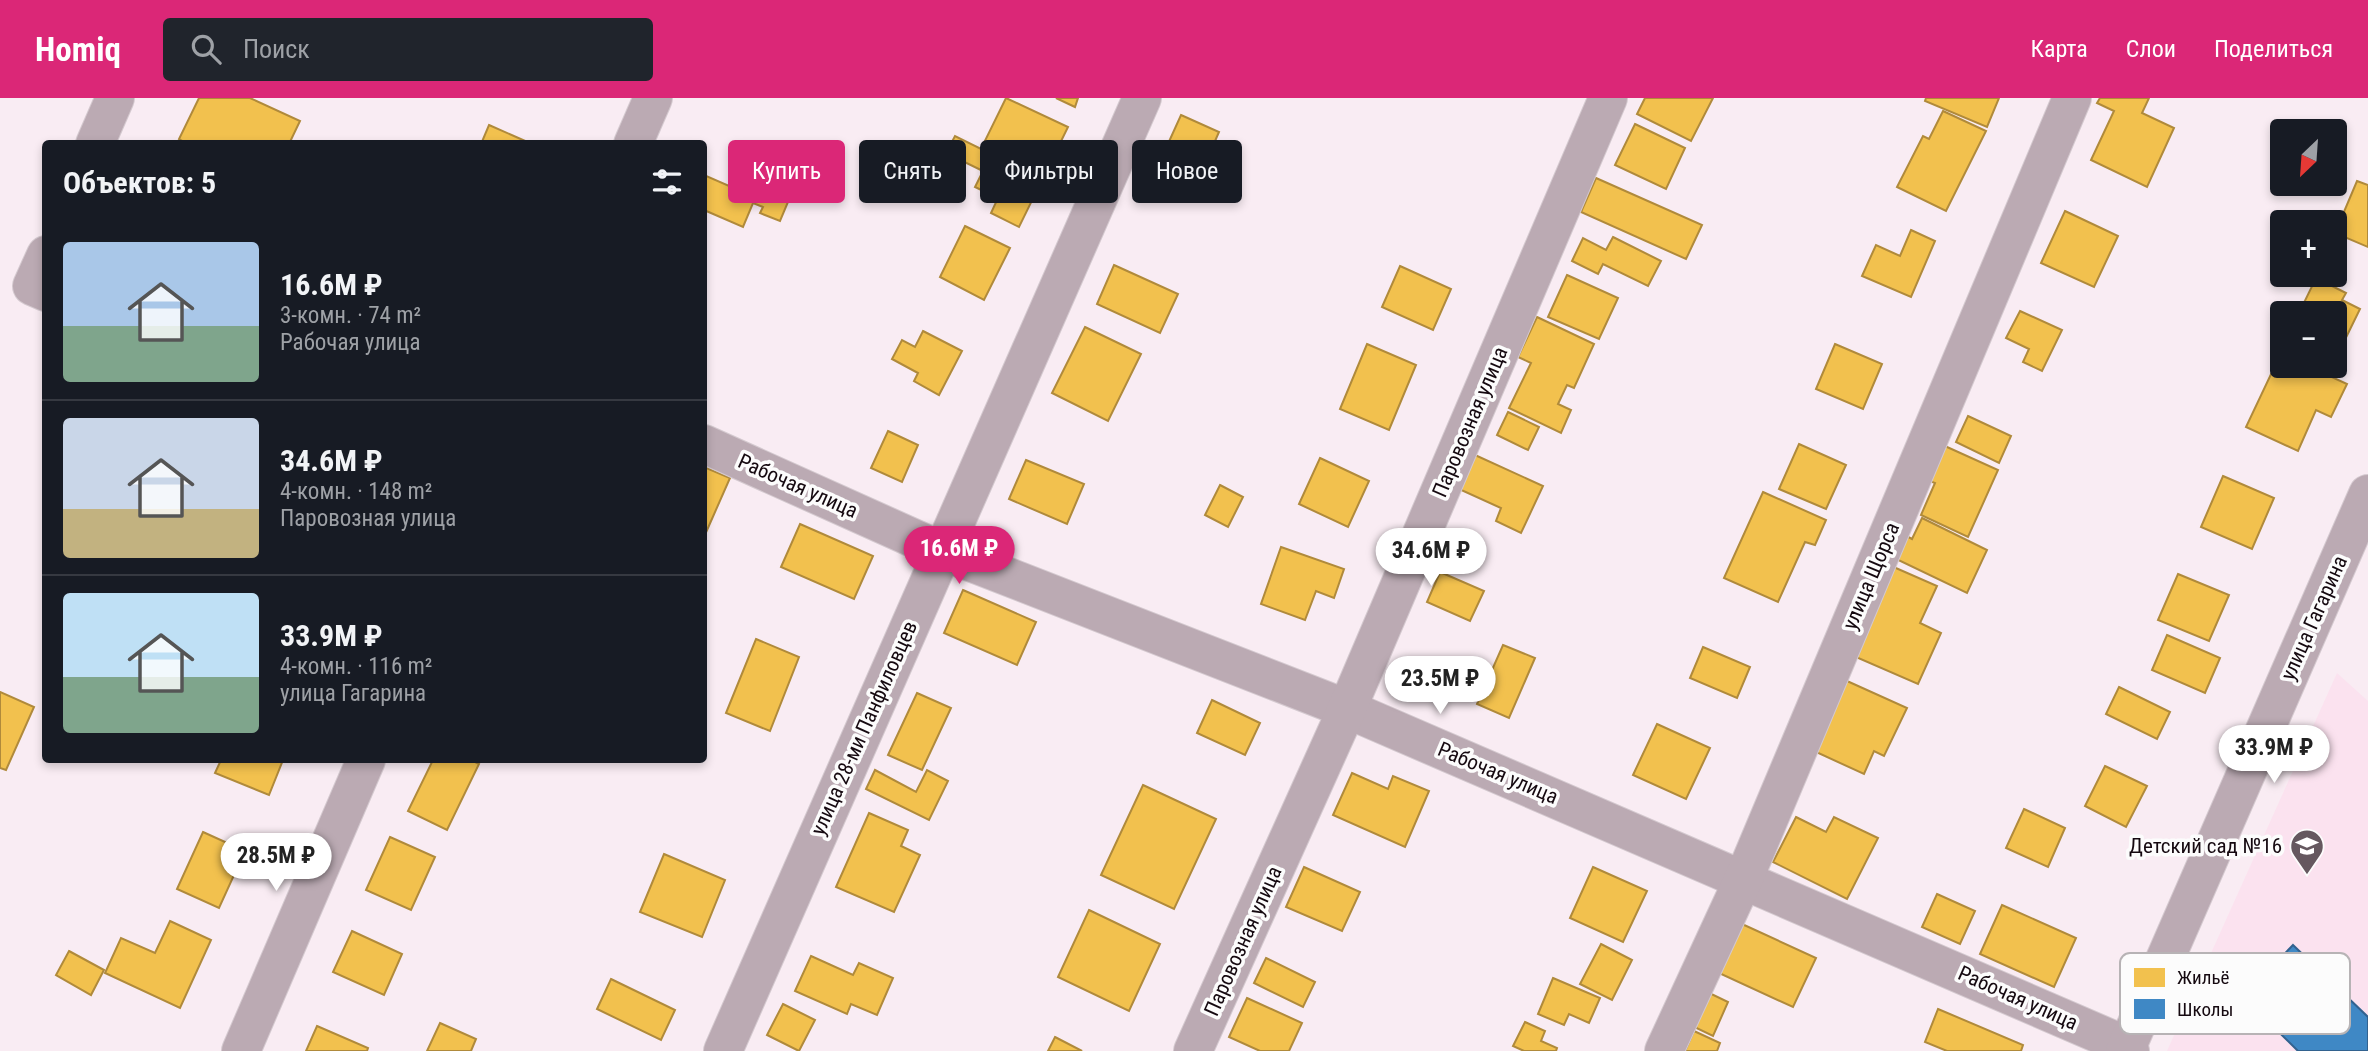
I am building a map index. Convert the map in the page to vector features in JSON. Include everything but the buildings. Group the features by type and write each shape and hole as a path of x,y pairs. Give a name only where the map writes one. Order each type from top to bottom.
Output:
{"street":[{"path":"97,140 115,98"},
{"path":"635,140 653,98"},
{"name":"улица 28-ми Панфиловцев","path":"723,1051 1142,98"},
{"name":"Паровозная улица","path":"1193,1051 1348,709 1608,98"},
{"name":"улица Щорса","path":"1664,1051 1744,878 2072,98"},
{"name":"Рабочая улица","path":"707,445 942,551 1348,709 1744,878 2127,1049"},
{"name":"улица Гагарина","path":"2169,953 2368,494"},
{"path":"241,1051 365,763"}],"shaded area":[{"name":"Детский сад №16","path":"2337,673 2368,701 2368,1051 2167,1051 2175,1034 2350,1034 2350,953 2211,953"}],"place":[{"name":"Детский сад №16","path":"2307,876"}]}
